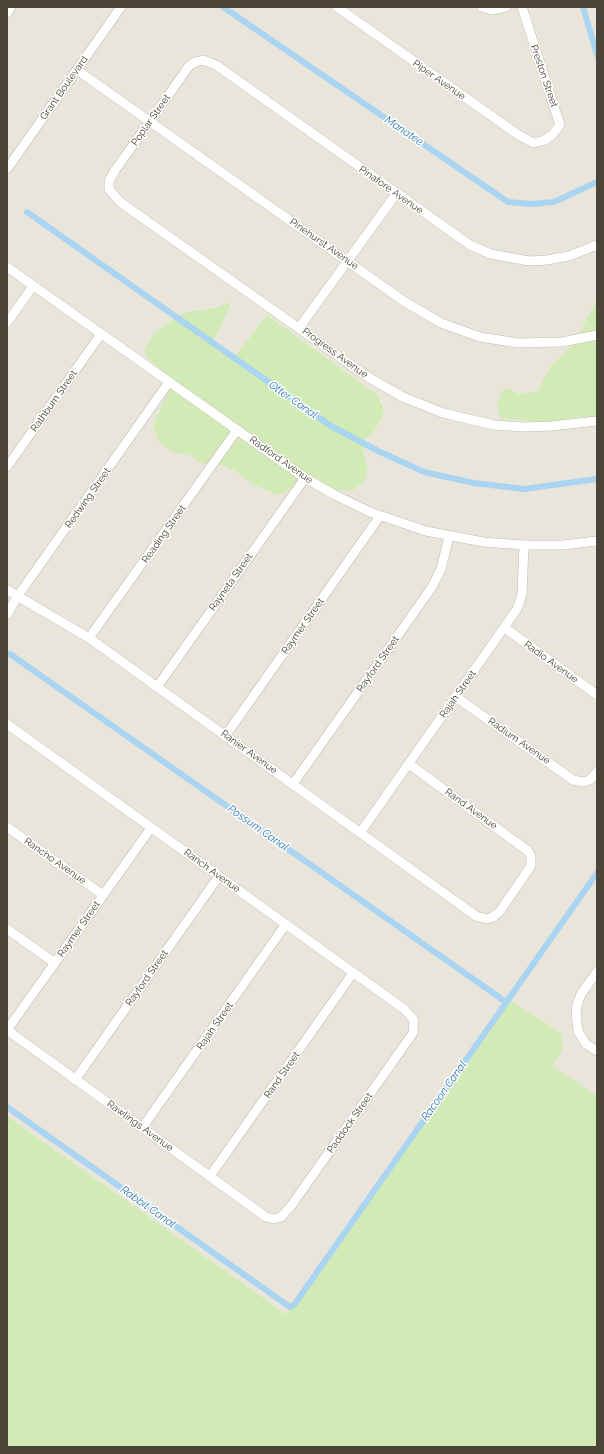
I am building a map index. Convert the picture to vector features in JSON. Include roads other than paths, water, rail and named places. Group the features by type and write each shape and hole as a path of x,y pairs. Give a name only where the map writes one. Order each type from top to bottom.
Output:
{"street":[{"path":"7,13 11,7"},
{"name":"Grant Boulevard","path":"7,169 121,7"},
{"name":"Piper Avenue","path":"337,7 520,136 534,143 545,140"},
{"path":"482,7 492,10 506,7"},
{"name":"Preston Street","path":"522,7 560,124 552,135 545,140"},
{"name":"Poplar Street","path":"109,189 109,181 112,175 189,66 195,62 203,60"},
{"name":"Pinafore Avenue","path":"203,60 216,65 470,245 504,258 529,261 547,260 569,256 597,245"},
{"name":"Pinehurst Avenue","path":"77,70 424,314 450,327 503,342 531,344 562,342 597,335"},
{"name":"Progress Avenue","path":"109,189 120,202 383,387 422,406 443,413 494,425 523,427 577,424 597,421"},
{"path":"299,328 396,194"},
{"name":"Radford Avenue","path":"7,266 33,286 305,478 335,496 380,516 449,537 483,542 524,545 563,545 597,541"},
{"path":"7,323 33,286"},
{"name":"Rathburn Street","path":"7,467 102,334"},
{"name":"Redwing Street","path":"7,615 17,597 169,382"},
{"name":"Reading Street","path":"89,638 237,430"},
{"name":"Rayneta Street","path":"157,687 305,478"},
{"name":"Raymer Street","path":"226,735 380,516"},
{"name":"Rayford Street","path":"293,784 432,587 441,569 449,537"},
{"name":"Rajah Street","path":"360,832 505,628 520,603 524,545"},
{"name":"Ranier Avenue","path":"7,590 89,638 476,916 487,919"},
{"name":"Radio Avenue","path":"505,628 597,695"},
{"name":"Radium Avenue","path":"456,697 568,777 583,782 590,780 597,772"},
{"name":"Ranch Avenue","path":"7,724 404,1009 414,1020"},
{"name":"Rand Avenue","path":"409,764 523,846 531,856 531,866 500,911 493,917 487,919"},
{"name":"Rancho Avenue","path":"7,827 103,895"},
{"name":"Raymer Street","path":"7,1030 151,828"},
{"name":"Rayford Street","path":"75,1080 219,876"},
{"name":"Rajah Street","path":"142,1128 286,924"},
{"path":"7,928 55,963"},
{"path":"597,972 581,994 576,1013 578,1031 586,1044 597,1051"},
{"name":"Rand Street","path":"210,1176 354,973"},
{"name":"Paddock Street","path":"274,1219 281,1217 291,1206 370,1095 413,1033 414,1020"},
{"name":"Rawlings Avenue","path":"7,1030 266,1217 274,1219"}],"waterway":[{"name":"Manatee","path":"223,7 508,202 531,204 554,202 597,182"},
{"path":"583,7 597,55"},
{"name":"Otter Canal","path":"27,212 331,426 378,451 424,472 474,483 524,489 597,479"},
{"name":"Possum Canal","path":"10,654 506,1002"},
{"name":"Racoon Canal","path":"7,1107 290,1307 294,1305 597,873"}],"water label":[{"name":"Rabbit Canal","path":"148,1207"}]}
